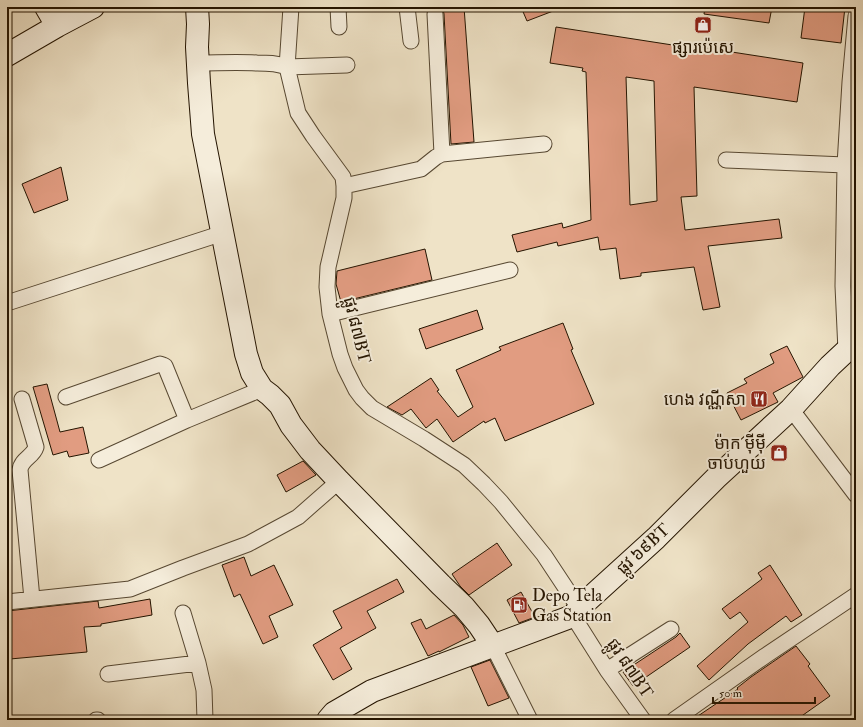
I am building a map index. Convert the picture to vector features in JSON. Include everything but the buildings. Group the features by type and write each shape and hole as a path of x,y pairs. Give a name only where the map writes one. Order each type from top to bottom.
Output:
{"street":[{"path":"46,7 73,14"},
{"path":"197,7 200,107 204,134 246,354 252,373 262,389 280,405 291,425 310,450 480,624 493,646 530,720"},
{"name":"ផ្លូវ ៨៧BT","path":"291,7 287,67 298,112 342,176 344,186 344,198 328,267 327,287 330,314 345,368 356,390 372,408 464,465 501,502 544,555 607,670 643,720"},
{"path":"338,7 340,27"},
{"path":"407,7 411,42"},
{"path":"7,55 73,14"},
{"path":"435,14 442,154"},
{"path":"851,350 843,286 845,165 856,16"},
{"path":"198,63 241,62 274,64 287,67 347,65"},
{"path":"344,186 422,169 442,154 544,144"},
{"path":"726,160 845,165"},
{"path":"7,303 223,233"},
{"path":"330,314 510,270"},
{"name":"ផ្លូវ ៦៩BT","path":"328,720 334,713 372,691 493,646 576,612 656,538 716,478 791,409 830,366 851,350"},
{"path":"66,398 163,364 187,420"},
{"path":"99,460 187,420 262,389"},
{"path":"22,399 36,447 20,465 32,599"},
{"path":"791,409 856,495"},
{"path":"7,602 130,589 248,544 298,517 339,481"},
{"path":"674,720 765,656 856,595"},
{"path":"183,613 198,663 204,690 206,720"},
{"path":"607,670 671,629"},
{"path":"108,674 198,663"}],"place":[{"name":"ផ្សារប៉េសេ","path":"703,25"},
{"name":"ហេង វណ្ណីសា","path":"759,399"},
{"name":"ម៉ាក ម៉ីម៉ី ចាប់ហួយ","path":"779,453"},
{"name":"Depo Tela Gas Station","path":"519,605"}]}
